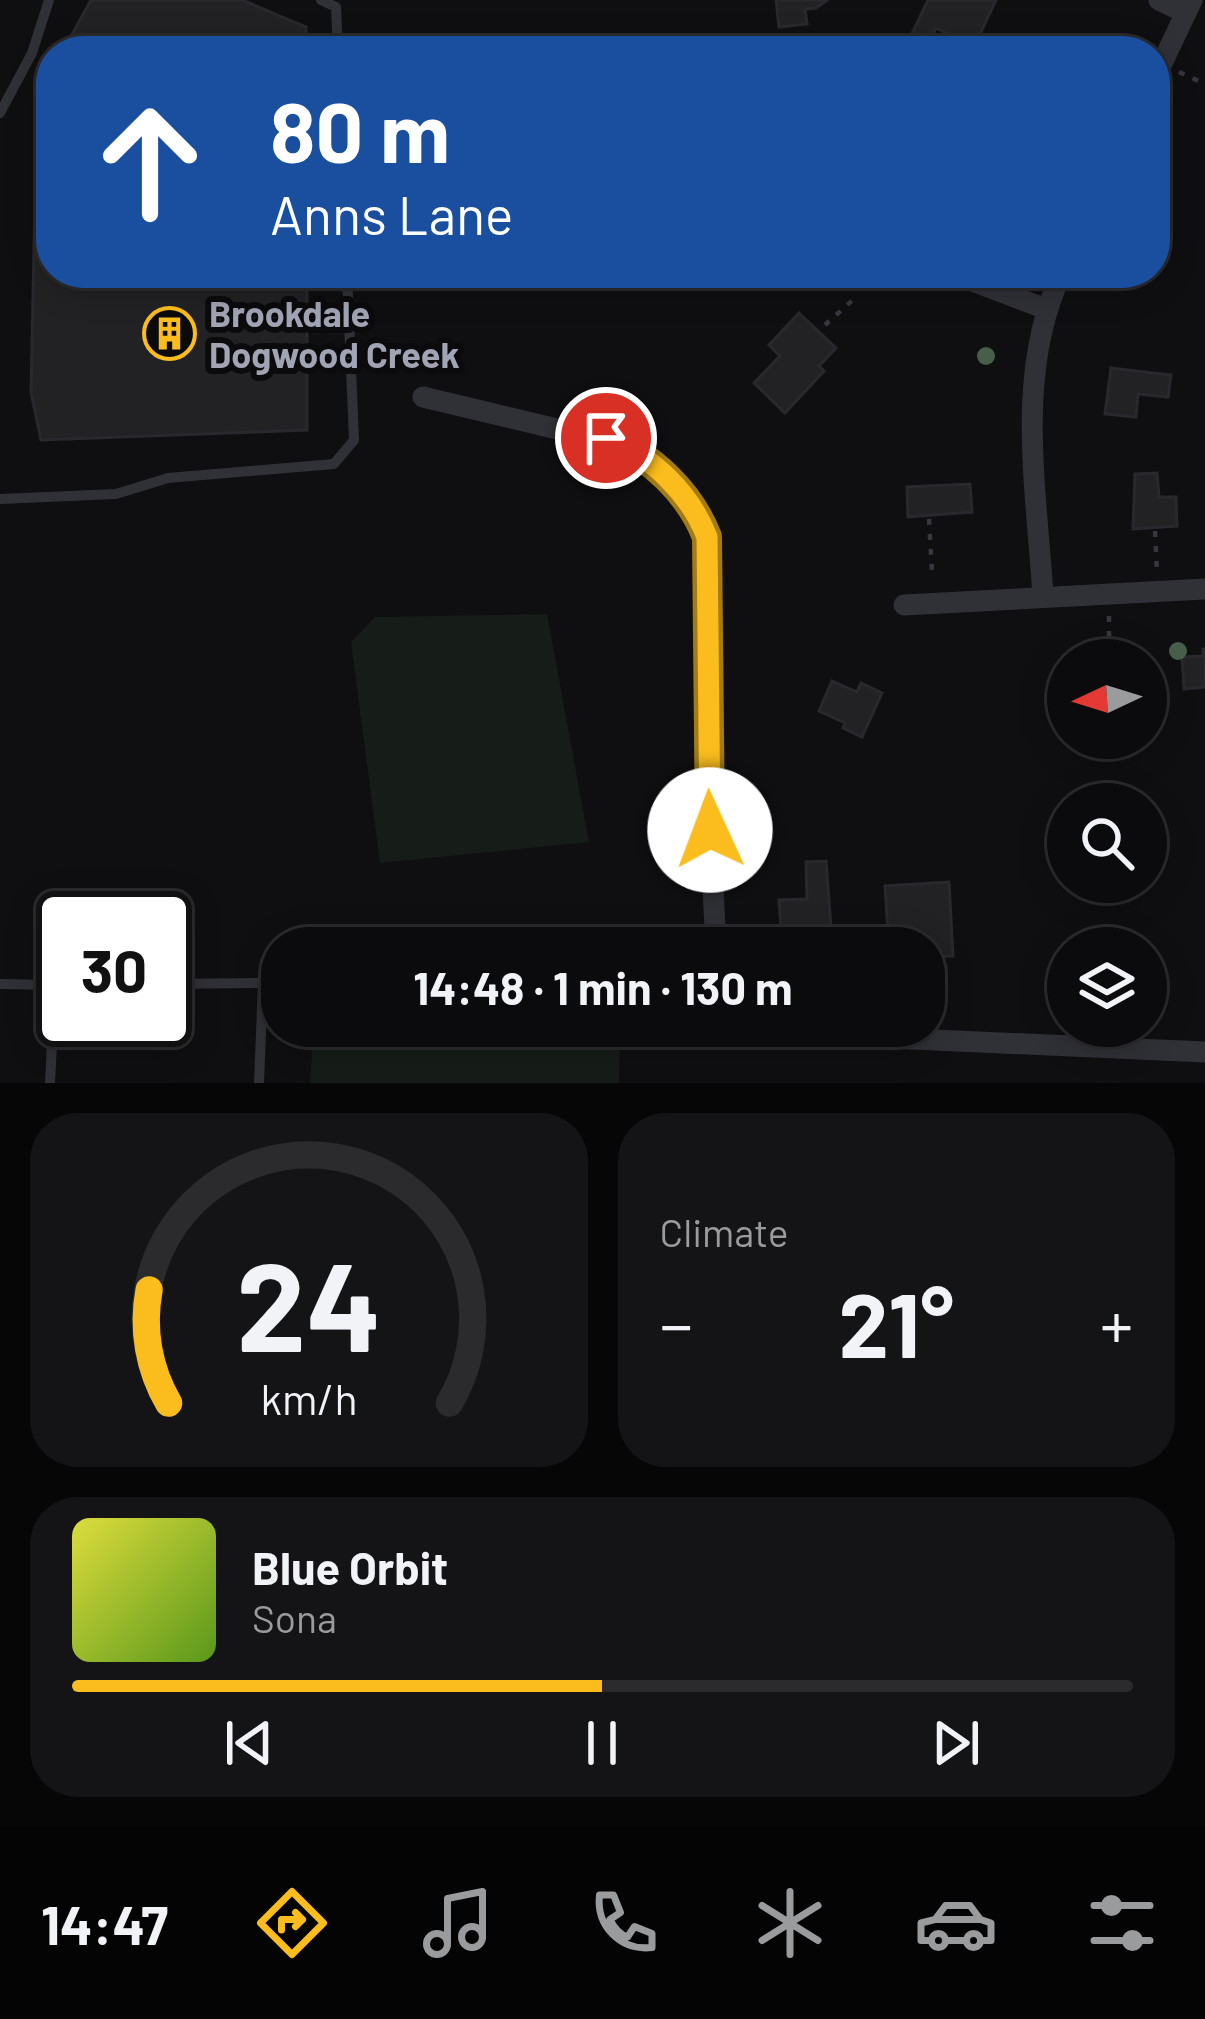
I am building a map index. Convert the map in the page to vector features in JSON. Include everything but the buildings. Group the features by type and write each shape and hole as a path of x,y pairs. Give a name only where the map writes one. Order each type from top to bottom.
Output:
{"street":[{"path":"1159,0 1189,6 1170,46"},
{"path":"992,288 1046,308"},
{"path":"1043,597 1033,409 1036,359 1046,308 1055,288"},
{"path":"423,397 624,445 688,499 707,537 709,566 708,790 715,927"},
{"path":"904,605 1205,589"},
{"path":"945,1040 1205,1052"}],"lane":[{"path":"37,36 49,0"},
{"path":"321,0 337,8 338,36"},
{"path":"0,113 36,41"},
{"path":"0,499 116,494 167,478 334,464 354,440 348,288"},
{"path":"192,984 263,983 259,1083"},
{"path":"0,984 36,985"},
{"path":"50,1083 53,1047"}],"path":[{"path":"1179,72 1205,85"},
{"path":"825,325 855,298"},
{"path":"929,520 932,572"},
{"path":"1155,531 1158,575"},
{"path":"1108,610 1109,639"}],"shaded area":[{"path":"547,614 589,842 380,863 351,642 375,617"},
{"path":"313,1047 620,1047 619,1083 310,1083"}],"place":[{"name":"Brookdale Dogwood Creek","path":"170,333"}],"route":[{"path":"606,438 624,445 674,484 698,514 707,537 710,830"}]}
